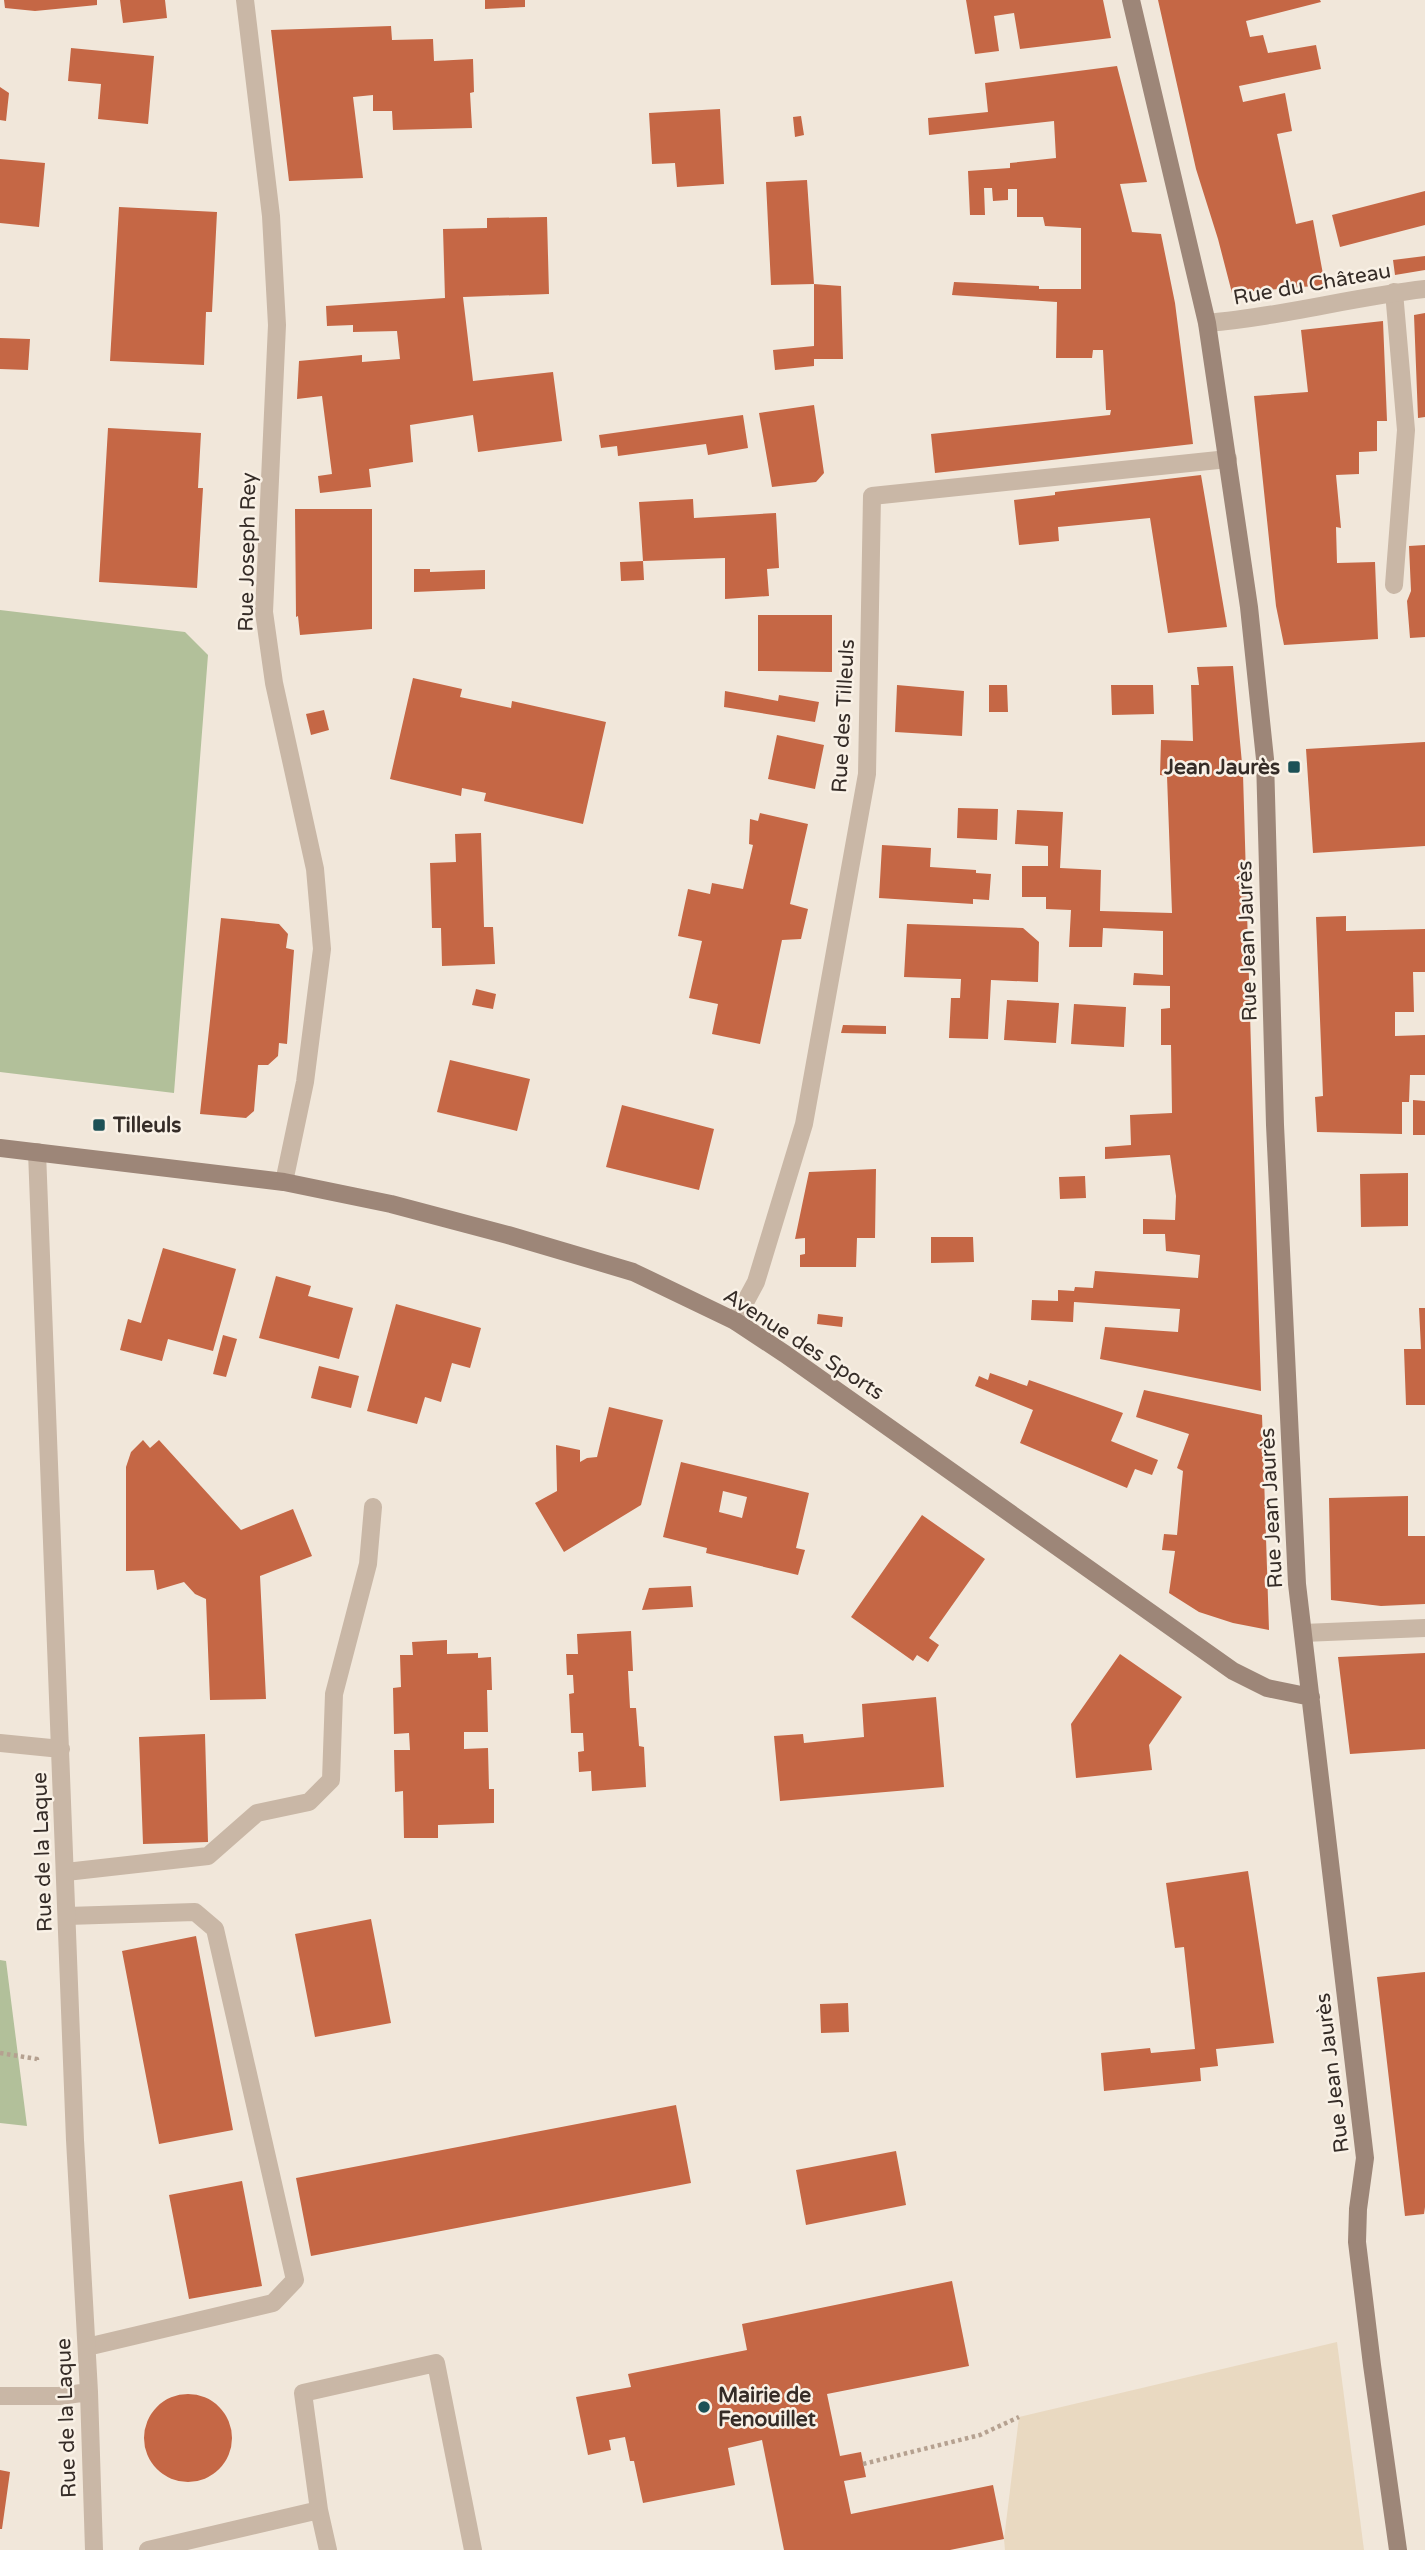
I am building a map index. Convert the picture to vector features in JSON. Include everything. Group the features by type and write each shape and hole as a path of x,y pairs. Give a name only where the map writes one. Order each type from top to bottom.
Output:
{"main road":[{"name":"Rue Jean Jaurès","path":"1131,0 1208,323 1249,607 1265,759 1276,1139 1296,1566 1365,2158 1358,2209 1357,2242 1398,2550"},
{"name":"Avenue des Sports","path":"0,1148 284,1182 391,1204 633,1272 735,1321 785,1354 1233,1671 1267,1688 1311,1697"}],"street":[{"name":"Rue Joseph Rey","path":"245,0 271,216 277,325 264,612 274,683 315,869 322,949 305,1082 284,1182"},
{"name":"Rue du Château","path":"1208,323 1244,320 1394,292 1425,289"},
{"path":"1394,292 1406,430 1394,584"},
{"name":"Rue des Tilleuls","path":"735,1321 756,1282 804,1124 867,774 872,496 1228,459"},
{"name":"Rue de la Laque","path":"37,1152 94,2550"},
{"path":"66,1872 208,1856 257,1813 309,1802 331,1780 334,1694 368,1564 373,1507"},
{"path":"1303,1633 1425,1628"},
{"path":"0,1743 61,1749"},
{"path":"67,1916 195,1912 215,1929 295,2280 273,2303 86,2347"},
{"path":"328,2550 319,2510 303,2393 436,2363 473,2550"},
{"path":"0,2396 59,2396 89,2392"},
{"path":"148,2550 319,2510"}],"path":[{"path":"863,2464 980,2435 1019,2417"}],"green space":[{"path":"0,610 185,632 208,655 174,1093 0,1072"},
{"path":"0,1960 6,1961 27,2126 0,2123"}],"shaded area":[{"path":"1337,2342 1364,2550 1005,2550 1004,2539 1019,2417"}],"building":[{"path":"4,0 97,0 97,5 35,11 5,8"},
{"path":"120,0 165,0 167,18 123,23"},
{"path":"485,0 525,0 525,7 485,9"},
{"path":"966,0 1103,0 1111,38 1020,49 1014,13 994,16 999,51 975,54"},
{"path":"1158,0 1320,0 1321,2 1246,21 1250,37 1263,35 1268,53 1316,45 1321,69 1239,86 1243,102 1285,93 1292,131 1277,134 1296,224 1313,220 1325,285 1232,293 1196,169"},
{"path":"391,26 392,40 433,39 434,61 473,59 474,92 470,93 472,128 393,130 392,111 373,111 373,95 353,97 363,178 289,181 271,30"},
{"path":"71,48 154,56 148,124 98,119 101,84 68,81"},
{"path":"1117,66 1147,182 1120,184 1132,232 1161,234 1175,303 1193,444 935,473 931,434 1110,415 1111,410 1106,410 1103,350 1093,350 1092,358 1056,358 1057,302 952,295 954,282 1039,286 1039,289 1081,289 1081,228 1045,226 1043,217 1017,217 1017,189 1008,189 1008,200 993,201 992,188 984,188 985,215 970,215 968,171 1010,168 1010,163 1056,158 1054,121 929,135 928,118 988,112 985,83"},
{"path":"0,87 9,93 6,121 0,120"},
{"path":"720,109 724,184 677,187 675,163 652,164 649,113"},
{"path":"801,116 804,135 795,137 793,117"},
{"path":"0,159 45,163 39,227 0,223"},
{"path":"807,180 814,284 771,285 766,182"},
{"path":"1425,191 1425,225 1340,247 1332,215"},
{"path":"119,207 217,212 212,312 206,312 204,365 110,361"},
{"path":"547,217 549,294 463,297 473,381 553,372 562,441 478,452 473,415 410,425 413,462 369,469 371,487 320,493 318,476 332,474 322,396 297,399 299,361 362,355 362,362 400,359 397,331 353,332 353,325 327,326 326,306 445,298 443,229 487,228 487,218"},
{"path":"1425,256 1425,270 1395,275 1393,260"},
{"path":"814,284 841,286 843,359 814,359 814,366 775,370 773,350 814,346"},
{"path":"1425,313 1425,417 1418,418 1414,315"},
{"path":"1383,321 1387,421 1377,421 1377,451 1359,452 1359,474 1336,475 1341,528 1336,527 1337,563 1375,562 1378,639 1284,645 1276,606 1254,396 1308,392 1301,330"},
{"path":"0,338 30,339 28,370 0,369"},
{"path":"814,405 824,473 816,482 772,487 759,413"},
{"path":"743,415 748,448 708,455 706,444 618,456 617,446 601,448 599,435"},
{"path":"108,428 201,433 198,488 203,488 197,588 99,582"},
{"path":"1201,475 1227,627 1168,633 1150,518 1058,527 1059,541 1019,545 1014,500 1055,495 1055,492"},
{"path":"693,499 694,518 776,513 779,568 767,569 769,596 725,599 725,558 643,561 639,502"},
{"path":"295,509 372,509 372,629 300,635 298,616 296,617"},
{"path":"1425,545 1425,637 1410,638 1407,601 1411,591 1409,546"},
{"path":"643,561 644,580 621,581 620,562"},
{"path":"414,569 430,569 430,572 485,570 485,589 414,592"},
{"path":"758,615 832,615 832,672 758,671"},
{"path":"1233,666 1243,774 1261,1391 1100,1359 1105,1327 1178,1332 1180,1309 1074,1302 1073,1322 1031,1320 1032,1300 1058,1301 1058,1290 1093,1288 1095,1271 1198,1278 1200,1255 1166,1251 1165,1234 1143,1234 1143,1219 1175,1220 1176,1196 1170,1155 1105,1159 1105,1147 1131,1145 1130,1115 1172,1113 1171,1045 1161,1045 1161,1009 1170,1008 1170,986 1133,985 1134,973 1163,975 1163,931 1103,928 1102,947 1069,947 1071,910 1046,909 1046,897 1022,897 1022,866 1048,866 1048,846 1015,844 1017,810 1063,812 1060,868 1101,870 1100,911 1172,913 1167,776 1160,775 1161,740 1193,741 1191,685 1199,685 1197,667"},
{"path":"413,678 462,689 460,697 511,708 512,701 606,722 583,824 484,801 486,793 462,788 461,796 390,779"},
{"path":"897,685 964,691 962,736 895,732"},
{"path":"989,685 1007,685 1008,712 989,712"},
{"path":"1111,685 1153,685 1154,714 1112,715"},
{"path":"725,691 778,701 779,695 819,702 815,722 724,707"},
{"path":"324,710 329,730 311,735 306,714"},
{"path":"777,735 824,745 815,789 768,779"},
{"path":"1425,742 1425,846 1313,853 1306,749"},
{"path":"958,808 998,809 997,840 957,838"},
{"path":"760,813 808,824 790,904 808,909 801,939 782,940 760,1044 712,1034 718,1004 689,998 702,941 678,936 688,889 710,894 712,883 743,889 753,845 749,844 750,819 758,821"},
{"path":"481,833 484,927 493,927 495,964 442,966 441,928 432,928 430,863 456,862 455,834"},
{"path":"882,845 931,848 930,867 976,870 976,873 991,874 989,900 973,899 973,904 879,898"},
{"path":"1346,916 1346,931 1425,929 1425,972 1413,972 1414,1012 1395,1012 1395,1036 1425,1035 1425,1075 1410,1075 1409,1102 1402,1102 1402,1134 1317,1132 1315,1097 1323,1096 1316,917"},
{"path":"221,918 279,924 288,934 286,948 294,950 287,1044 279,1043 278,1056 268,1065 258,1065 254,1111 246,1118 200,1114"},
{"path":"907,924 1023,928 1039,942 1038,982 991,980 988,1039 949,1038 951,998 960,998 961,979 904,977"},
{"path":"476,989 496,994 493,1009 472,1005"},
{"path":"1007,1000 1059,1003 1056,1043 1004,1040"},
{"path":"1074,1004 1126,1007 1124,1047 1071,1044"},
{"path":"843,1025 886,1026 886,1034 841,1033"},
{"path":"450,1060 530,1079 517,1131 437,1112"},
{"path":"1413,1100 1425,1101 1425,1135 1413,1135"},
{"path":"622,1105 714,1129 699,1190 606,1167"},
{"path":"876,1169 875,1238 857,1238 856,1267 800,1267 800,1255 805,1254 805,1238 795,1239 809,1172"},
{"path":"1408,1173 1408,1226 1361,1227 1360,1174"},
{"path":"1085,1176 1086,1198 1060,1199 1059,1177"},
{"path":"931,1237 973,1237 974,1262 931,1263"},
{"path":"163,1248 236,1269 213,1351 168,1339 162,1361 120,1350 128,1319 141,1323"},
{"path":"276,1276 311,1286 308,1296 353,1308 339,1359 259,1338"},
{"path":"396,1304 481,1328 470,1368 452,1363 441,1402 425,1397 417,1424 367,1411"},
{"path":"1419,1308 1425,1308 1425,1405 1406,1405 1404,1349 1421,1349"},
{"path":"818,1314 843,1317 842,1327 817,1324"},
{"path":"223,1335 237,1339 226,1377 213,1374"},
{"path":"319,1366 359,1376 351,1408 311,1398"},
{"path":"990,1373 1027,1386 1029,1380 1123,1413 1111,1441 1158,1460 1152,1475 1135,1469 1127,1488 1020,1443 1033,1410 975,1386 979,1376 988,1380"},
{"path":"1144,1390 1262,1415 1269,1630 1233,1623 1199,1612 1169,1593 1175,1551 1162,1550 1164,1534 1177,1535 1183,1471 1177,1468 1189,1434 1136,1417"},
{"path":"609,1407 663,1420 641,1505 564,1552 535,1503 557,1491 556,1445 580,1450 580,1462 597,1457"},
{"path":"143,1440 150,1448 159,1440 241,1530 293,1509 312,1556 260,1576 266,1699 210,1700 206,1599 195,1594 184,1582 157,1590 154,1570 126,1571 126,1467 131,1452"},
{"path":"681,1462 809,1493 796,1548 805,1550 798,1575 706,1553 707,1548 663,1537","holes":["723,1491 747,1497 742,1518 719,1512"]},
{"path":"1408,1496 1408,1536 1425,1536 1425,1604 1381,1606 1331,1600 1329,1498"},
{"path":"922,1515 985,1559 929,1638 939,1645 928,1662 917,1655 913,1661 851,1617"},
{"path":"691,1586 693,1607 642,1610 649,1588"},
{"path":"631,1631 633,1671 628,1671 630,1708 636,1708 639,1746 644,1747 646,1787 592,1791 591,1771 579,1772 578,1752 584,1751 583,1733 571,1733 569,1694 574,1693 573,1675 567,1675 566,1654 578,1654 577,1634"},
{"path":"447,1640 447,1654 478,1653 478,1658 491,1657 492,1690 487,1690 488,1732 464,1732 464,1749 488,1748 489,1789 494,1789 494,1823 438,1825 438,1838 404,1838 403,1791 395,1792 394,1750 410,1750 409,1733 394,1734 393,1688 401,1687 400,1655 413,1655 412,1642"},
{"path":"1425,1653 1425,1749 1350,1754 1338,1657"},
{"path":"1120,1654 1182,1697 1149,1745 1152,1770 1076,1778 1071,1724"},
{"path":"936,1697 944,1787 780,1801 774,1736 803,1734 804,1743 864,1737 862,1704"},
{"path":"205,1734 208,1842 143,1844 139,1737"},
{"path":"1248,1871 1274,2043 1216,2049 1218,2066 1200,2068 1201,2081 1104,2091 1101,2053 1150,2048 1151,2053 1195,2049 1184,1947 1175,1948 1166,1883"},
{"path":"371,1919 391,2023 315,2037 295,1934"},
{"path":"196,1936 233,2130 159,2144 122,1951"},
{"path":"1425,1972 1425,2207 1424,2214 1405,2216 1377,1977"},
{"path":"848,2003 849,2032 821,2033 820,2004"},
{"path":"676,2105 691,2183 311,2256 296,2178"},
{"path":"896,2151 906,2205 806,2225 796,2170"},
{"path":"242,2181 262,2286 189,2299 169,2195"},
{"name":"Mairie de Fenouillet","path":"952,2281 969,2366 827,2394 840,2456 861,2452 866,2477 844,2481 851,2514 993,2485 1004,2539 950,2550 784,2550 762,2440 728,2448 735,2485 643,2503 634,2461 630,2461 625,2437 609,2440 611,2450 588,2455 576,2397 631,2387 628,2374 747,2350 742,2324"},
{"path":"179,2394 197,2394 213,2401 225,2413 232,2429 232,2447 225,2463 213,2475 197,2482 179,2482 163,2475 151,2463 144,2447 144,2429 151,2413 163,2401"},
{"path":"0,2470 10,2472 2,2529 0,2529"}],"place":[{"name":"Jean Jaurès","path":"1294,767"},
{"name":"Tilleuls","path":"99,1125"},
{"name":"Mairie de Fenouillet","path":"704,2407"}]}
